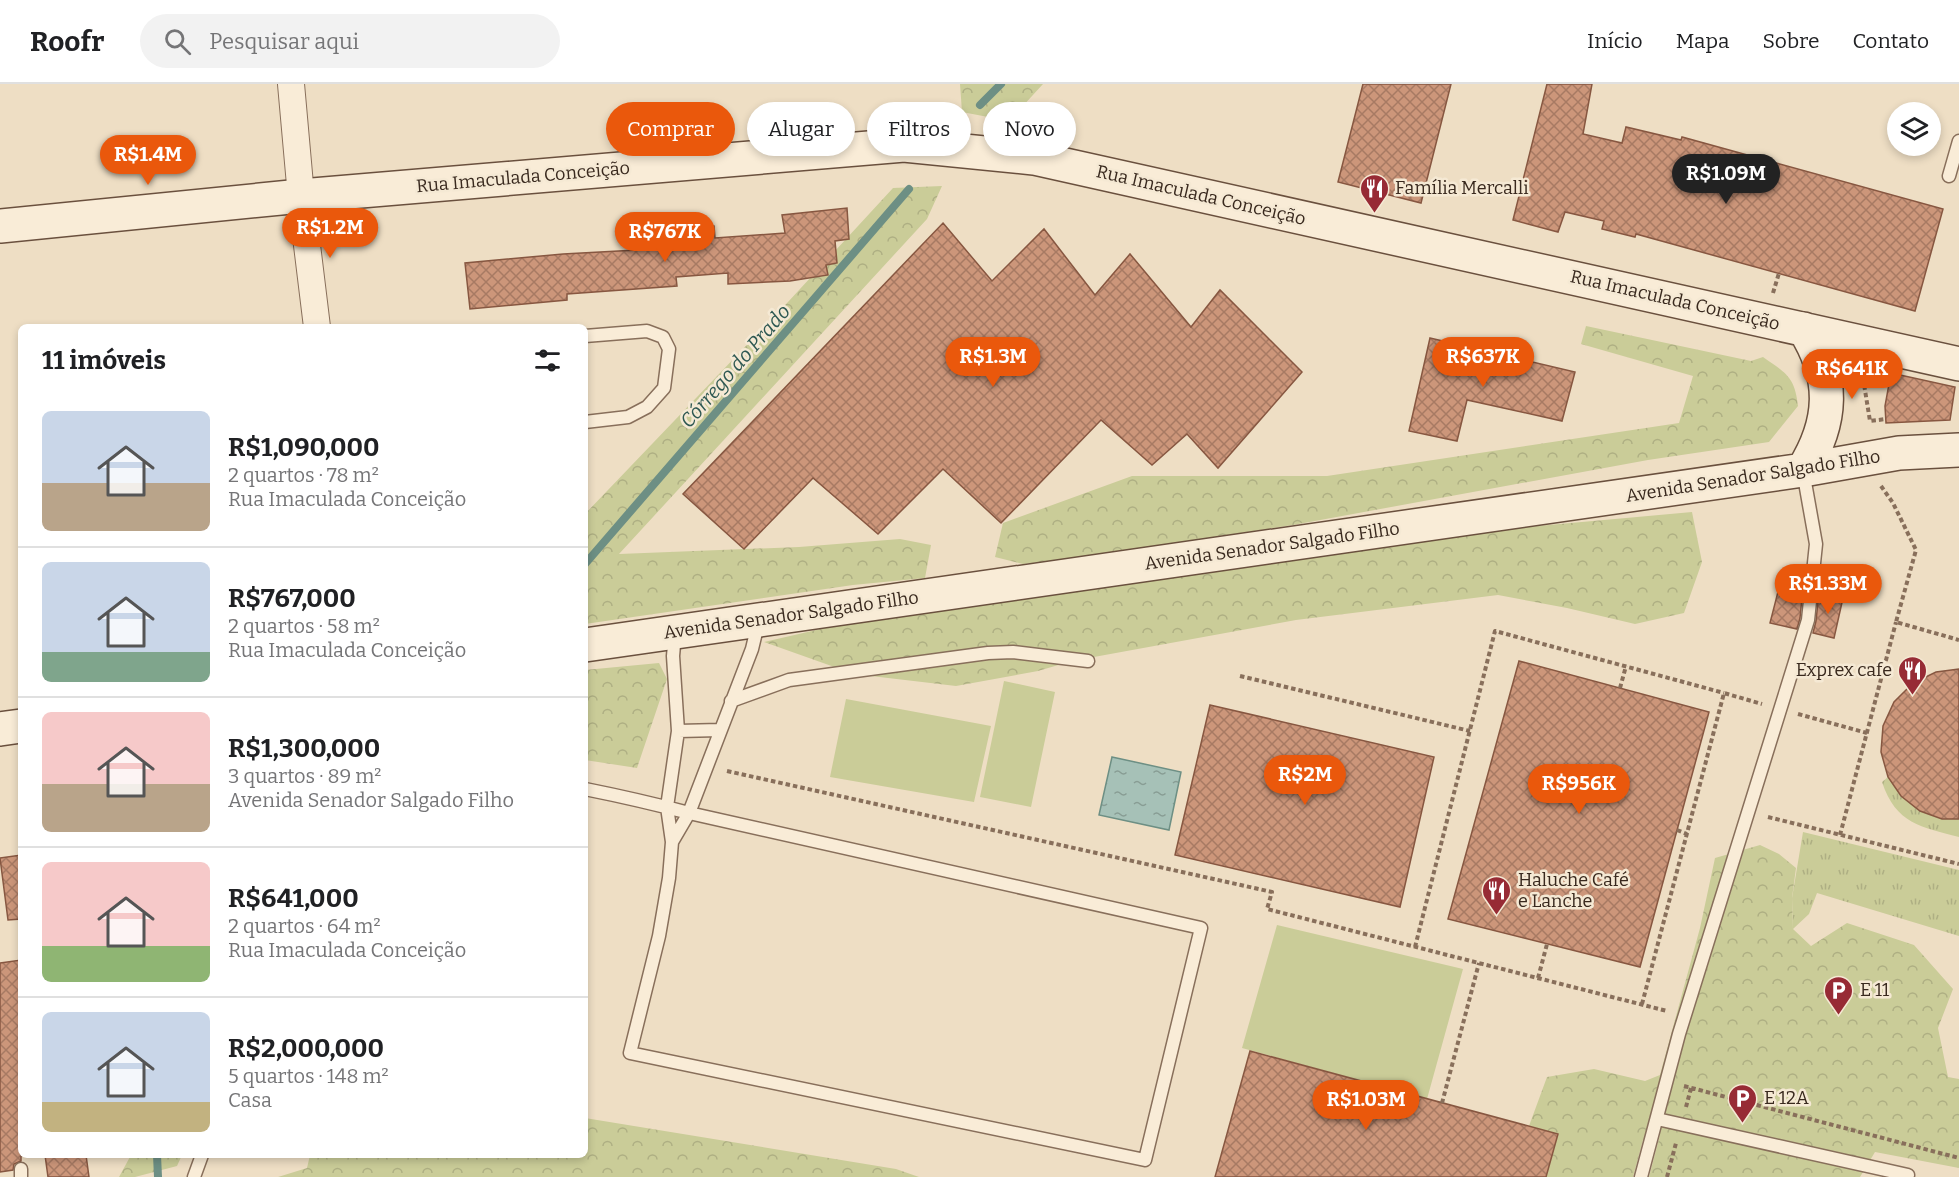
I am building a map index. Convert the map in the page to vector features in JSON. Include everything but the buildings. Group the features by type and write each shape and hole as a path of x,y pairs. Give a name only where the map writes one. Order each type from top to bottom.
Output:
{"main road":[{"name":"Rua Imaculada Conceição","path":"0,226 301,196 904,145 1034,158 1959,364"},
{"path":"1803,470 1821,435 1826,416 1827,396 1821,361 1804,329"},
{"name":"Avenida Senador Salgado Filho","path":"588,645 1803,470 1899,453 1959,450"},
{"path":"0,729 18,726"}],"street":[{"path":"291,84 301,196 317,324"}],"lane":[{"path":"1949,176 1959,141"},
{"path":"588,336 646,331 663,337 669,349 664,388 647,407 628,417 588,422"},
{"path":"1641,1177 1685,1015 1808,620 1816,544 1803,470"},
{"path":"672,842 689,813 752,649 759,620"},
{"path":"588,790 667,807 689,813 1201,928 1145,1160 630,1053 659,936 669,878 672,842 667,807 678,731 673,656 676,632"},
{"path":"731,701 789,680 988,653 1013,652 1088,661"},
{"path":"678,731 720,730"},
{"path":"1657,1119 1908,1176"},
{"path":"194,1177 201,1158"}],"path":[{"path":"1863,378 1870,421 1886,419"},
{"path":"1840,835 1916,550 1893,503 1881,485"},
{"path":"1896,622 1959,640"},
{"path":"1415,947 1495,631 1867,733"},
{"path":"1620,688 1626,666"},
{"path":"1239,676 1470,731"},
{"path":"1641,1004 1724,693"},
{"path":"706,766 1272,892 1268,909 1685,1015"},
{"path":"1748,812 1959,864"},
{"path":"1677,830 1687,834"},
{"path":"1538,978 1547,944"},
{"path":"1442,1103 1479,963"},
{"path":"1666,1082 1959,1158"}],"green space":[{"path":"960,84 1043,84 1026,102 983,102 983,116 971,114 971,102 961,102"},
{"path":"942,186 927,219 619,554 799,547 900,539 931,545 925,578 853,585 588,624 588,511 788,302 893,188"},
{"path":"1586,326 1751,361 1763,357 1778,367 1792,382 1798,406 1769,442 1648,460 1293,525 1085,557 1023,564 995,557 1003,523 1132,476 1327,476 1679,423 1693,376 1581,344"},
{"path":"1692,512 1702,562 1684,613 1635,624 1498,595 1296,620 1072,661 1038,671 956,686 854,674 764,642 864,619 1052,591 1327,556 1484,531"},
{"path":"659,663 667,679 637,768 588,760 588,670"},
{"path":"1004,681 1055,692 1031,807 980,797"},
{"path":"846,699 991,726 974,802 830,777"},
{"path":"1888,777 1902,795 1917,808 1935,816 1959,819 1959,837 1922,826 1902,815 1888,796 1882,782"},
{"path":"1803,832 1959,870 1959,936 1817,893 1809,914 1793,929 1792,898"},
{"path":"1760,845 1779,854 1796,868 1792,898 1793,929 1811,946 1847,923 1914,945 1953,989 1938,1028 1948,1077 1959,1079 1959,1168 1875,1152 1860,1177 1649,1177 1660,1135 1643,1140 1633,1177 1546,1177 1557,1134 1529,1126 1547,1077 1594,1069 1645,1081 1660,1075 1700,928 1715,858"},
{"path":"1277,925 1463,969 1427,1099 1242,1048"},
{"path":"588,1118 896,1169 919,1177 278,1177 307,1168 309,1158 588,1158"},
{"path":"129,1158 181,1158 177,1166 135,1177 119,1177"}],"water":[{"path":"1112,757 1181,772 1169,830 1099,815"}],"waterway":[{"name":"Córrego do Prado","path":"980,105 1001,84"},
{"name":"Córrego do Prado","path":"588,561 909,189"},
{"name":"Córrego do Prado","path":"157,1158 158,1177"}],"place":[{"name":"Família Mercalli","path":"1374,214"},
{"name":"Exprex cafe","path":"1913,696"},
{"name":"Haluche Café e Lanche","path":"1497,916"},
{"name":"E 11","path":"1839,1016"},
{"name":"E 12A","path":"1743,1124"}]}
